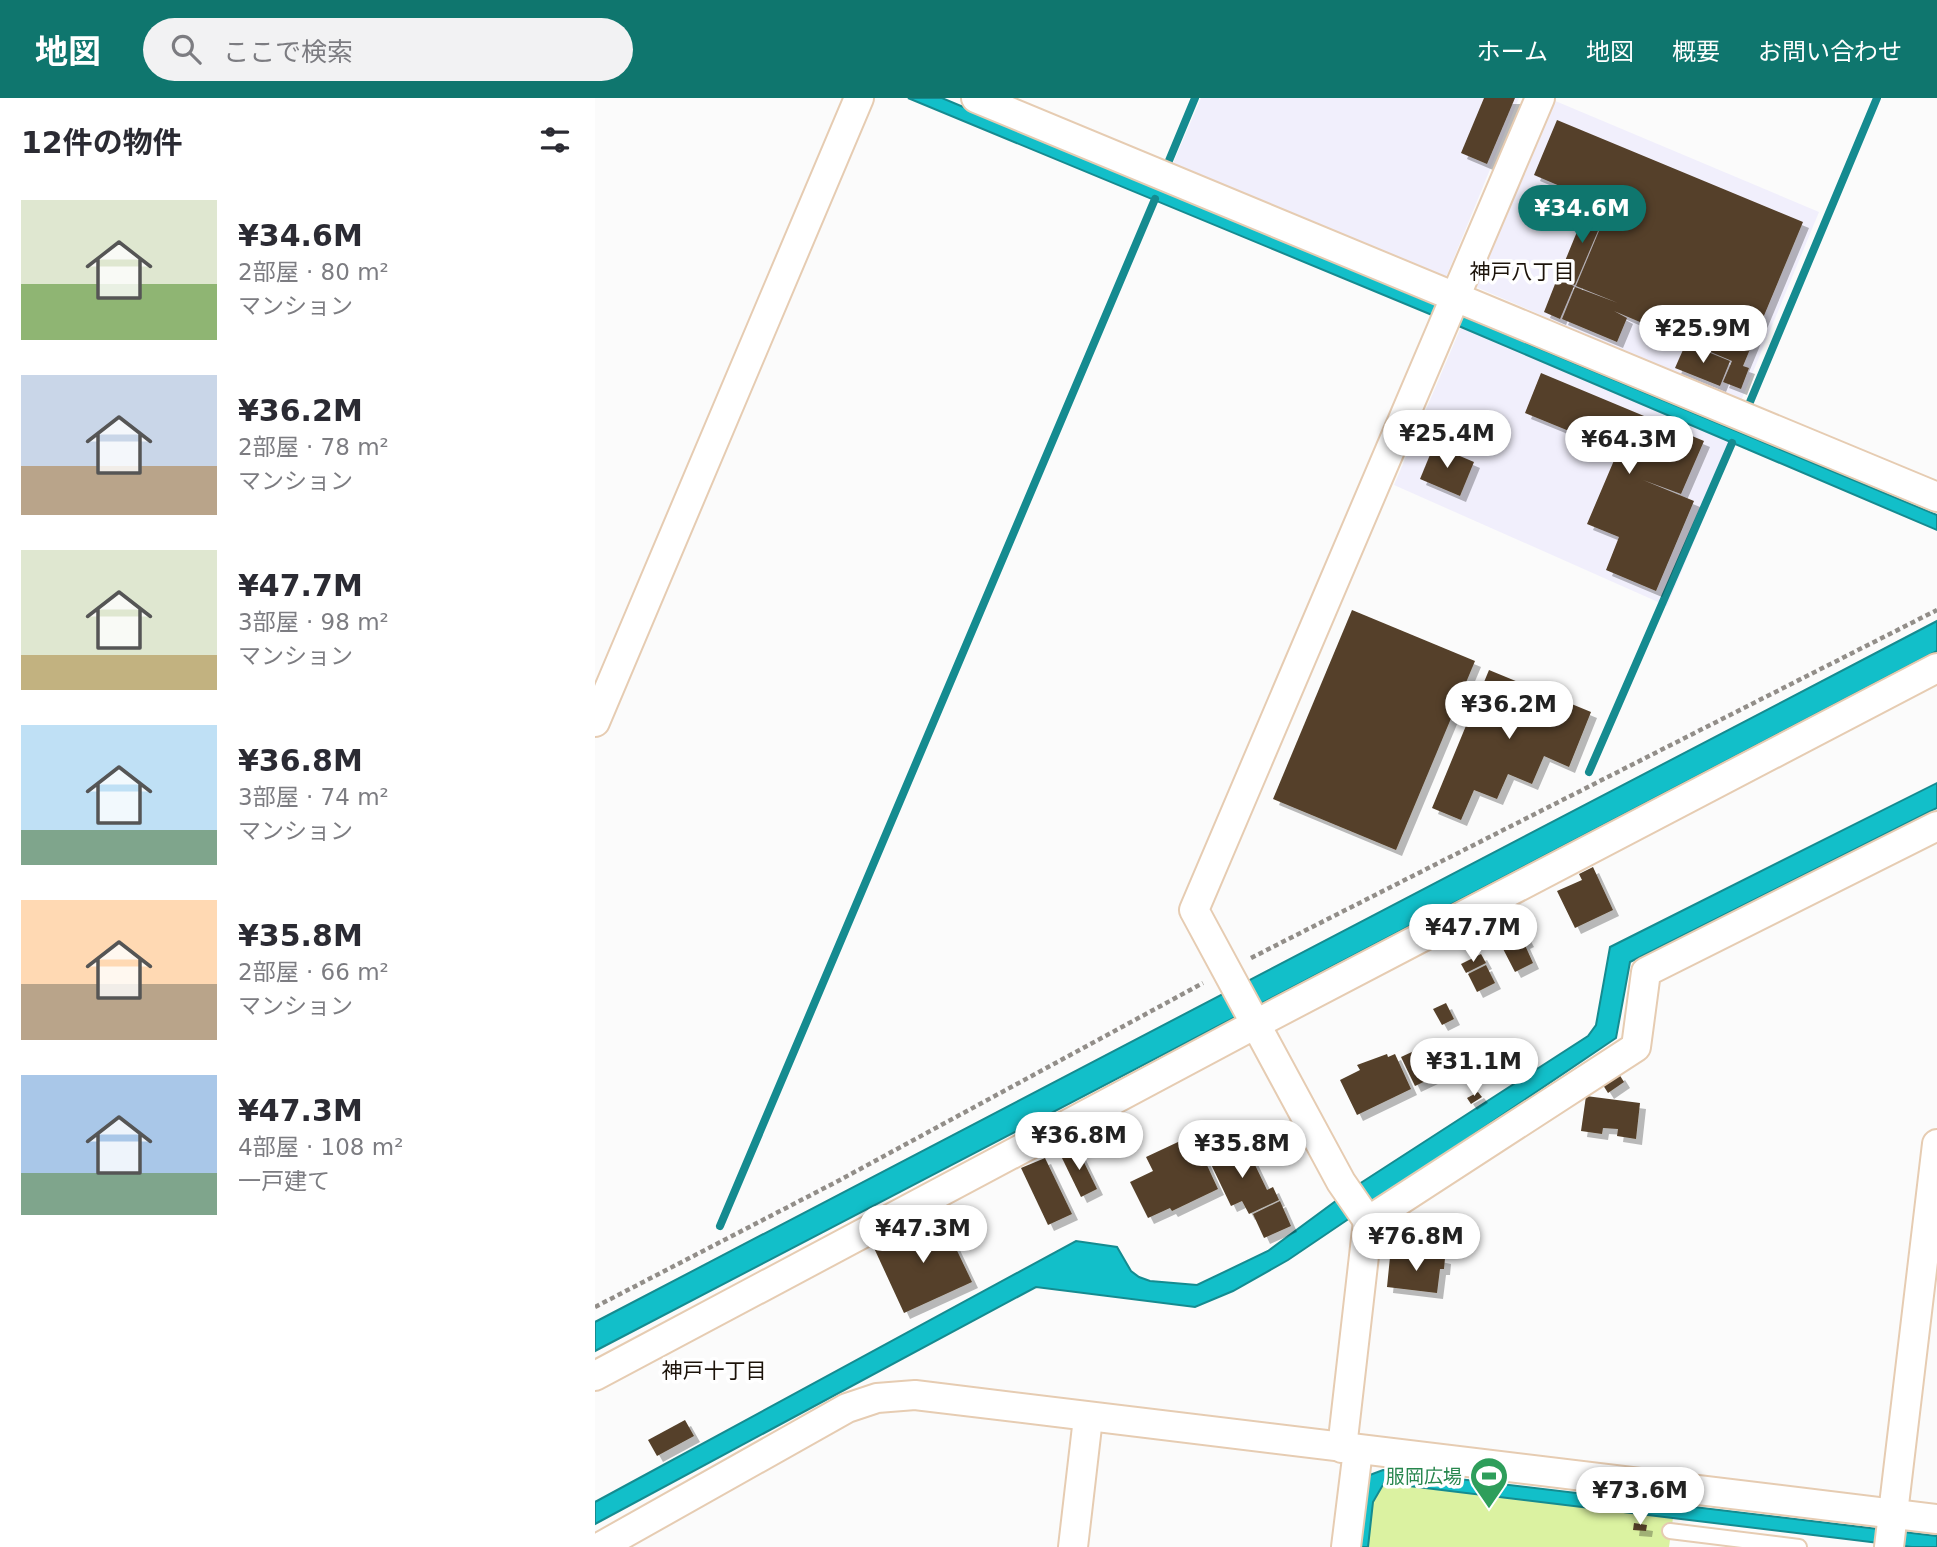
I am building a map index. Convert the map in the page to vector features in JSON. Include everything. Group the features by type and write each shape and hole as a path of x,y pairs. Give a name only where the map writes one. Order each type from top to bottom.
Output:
{"street":[{"path":"595,722 859,98"},
{"path":"976,98 1451,309 1937,497"},
{"path":"1346,1547 1366,1218 1347,1191 1194,910 1540,98"},
{"path":"595,1376 1252,1020 1937,668"},
{"path":"1366,1218 1636,1047 1646,972 1937,826"},
{"path":"1889,1547 1937,1144"},
{"path":"600,1547 847,1408 877,1398 915,1395 1937,1519"},
{"path":"1073,1547 1088,1418"}],"lane":[{"path":"1670,1531 1799,1547"}],"path":[{"path":"595,1307 1228,975 1937,610"}],"shaded area":[{"path":"1201,98 1519,98 1445,280 1171,168"},
{"path":"1553,100 1819,212 1741,401 1476,287"},
{"path":"1461,327 1735,444 1667,606 1394,485"}],"green space":[{"name":"服岡広場","path":"1383,1483 1673,1518 1669,1547 1368,1547 1373,1502"}],"water":[{"path":"908,98 942,98 1937,515 1937,530 1461,327"},
{"path":"1937,621 1937,651 595,1351 595,1322"},
{"path":"1937,783 1937,808 1630,962 1616,1038 1288,1260 1233,1291 1195,1307 1036,1287 595,1524 595,1502 1076,1241 1117,1247 1131,1271 1150,1281 1197,1285 1268,1251 1356,1186 1588,1036 1596,1025 1610,947"},
{"path":"1383,1470 1937,1536 1937,1547 1912,1547 1384,1483 1373,1502 1368,1547 1359,1547 1367,1476"}],"building":[{"path":"1484,98 1515,98 1487,164 1461,153"},
{"path":"1557,120 1803,222 1743,366 1749,368 1741,389 1723,382 1732,361 1614,311 1627,318 1617,342 1562,319 1575,287 1618,303 1576,286 1609,207 1534,175"},
{"path":"1588,205 1606,212 1575,285 1558,278"},
{"path":"1557,279 1574,286 1560,319 1544,312"},
{"path":"1686,343 1730,361 1720,386 1675,368"},
{"path":"1541,373 1704,441 1681,494 1643,480 1694,501 1656,591 1606,570 1619,537 1587,524 1618,451 1525,413"},
{"path":"1434,445 1474,462 1460,496 1420,479"},
{"path":"1352,610 1475,661 1396,850 1273,799"},
{"path":"1489,670 1591,712 1569,767 1544,756 1532,784 1508,774 1497,799 1474,790 1461,820 1432,808"},
{"path":"1593,867 1613,910 1575,928 1557,891 1582,880 1579,874"},
{"path":"1523,932 1528,941 1524,943 1533,963 1515,972 1500,943"},
{"path":"1481,954 1486,963 1466,973 1461,964"},
{"path":"1486,965 1495,983 1477,992 1468,974"},
{"path":"1446,1003 1454,1019 1442,1025 1433,1009"},
{"path":"1440,1039 1453,1068 1415,1086 1401,1057"},
{"path":"1387,1054 1388,1057 1395,1054 1411,1089 1357,1115 1340,1080 1360,1070 1357,1065"},
{"path":"1619,1074 1624,1082 1608,1093 1603,1085"},
{"path":"1478,1092 1482,1097 1471,1104 1467,1098"},
{"path":"1586,1096 1640,1103 1636,1139 1617,1136 1618,1129 1603,1128 1602,1134 1581,1131"},
{"path":"1193,1135 1218,1189 1172,1211 1170,1208 1148,1218 1130,1182 1153,1171 1146,1157"},
{"path":"1245,1144 1267,1190 1273,1187 1279,1200 1249,1214 1242,1201 1231,1206 1209,1160"},
{"path":"1077,1148 1097,1189 1081,1197 1061,1156"},
{"path":"1045,1158 1072,1214 1048,1225 1021,1168"},
{"path":"1280,1201 1291,1226 1264,1238 1253,1214"},
{"path":"941,1217 972,1282 904,1313 874,1248"},
{"path":"1421,1253 1445,1258 1444,1269 1440,1269 1437,1293 1387,1287 1390,1257 1420,1260"},
{"path":"685,1420 694,1436 657,1456 648,1440"},
{"path":"1634,1523 1647,1525 1646,1531 1633,1530"}],"waterway":[{"path":"1168,163 1195,98"},
{"path":"1750,402 1877,98"},
{"path":"720,1226 1155,199"},
{"path":"1589,772 1732,443"}],"place":[{"name":"服岡広場","path":"1489,1510"}],"district":[{"name":"神戸八丁目","path":"1522,272"},
{"name":"神戸十丁目","path":"714,1371"}]}
